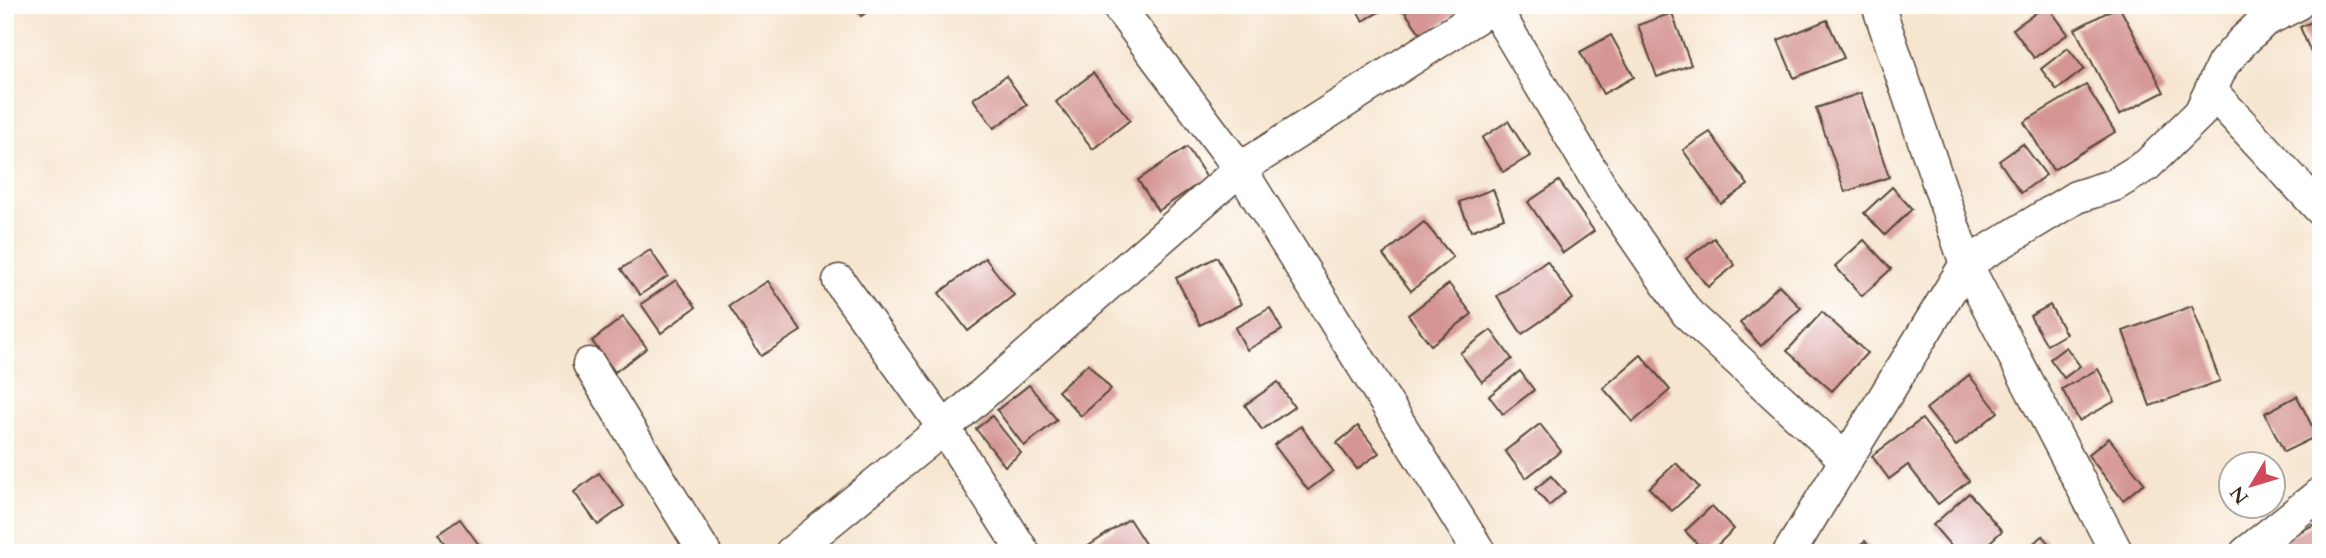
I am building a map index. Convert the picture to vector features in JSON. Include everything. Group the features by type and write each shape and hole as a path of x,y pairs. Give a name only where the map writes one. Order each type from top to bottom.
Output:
{"street":[{"path":"1117,5 1240,169 1479,553"},
{"path":"1878,5 1966,264 2117,553"},
{"path":"1789,553 1966,264 2076,197 2114,185 2147,165 2200,113 2223,64 2261,13 2296,5"},
{"path":"791,553 944,428 1240,169 1493,6 1604,192 1687,313 1846,460"},
{"path":"2212,92 2321,210"},
{"path":"839,281 944,428 1024,553"},
{"path":"589,364 705,553"},
{"path":"2246,553 2321,493"}],"building":[{"path":"854,5 878,5 861,16"},
{"path":"1354,5 1392,5 1363,21"},
{"path":"1415,5 1453,5 1458,12 1423,37 1405,12"},
{"path":"2047,5 2068,34 2034,58 2013,29"},
{"path":"2119,6 2164,92 2119,115 2075,29"},
{"path":"1672,13 1691,65 1657,77 1638,25"},
{"path":"2321,18 2321,76 2300,27"},
{"path":"1827,20 1844,58 1794,78 1778,40"},
{"path":"1611,35 1634,77 1603,94 1580,52"},
{"path":"2068,48 2084,69 2057,90 2041,69"},
{"path":"1093,73 1130,120 1093,149 1056,102"},
{"path":"1006,76 1027,105 994,128 973,99"},
{"path":"2086,85 2115,132 2053,170 2024,122"},
{"path":"1861,93 1889,177 1845,192 1816,108"},
{"path":"1508,121 1530,156 1503,172 1482,138"},
{"path":"1710,132 1748,185 1721,204 1683,150"},
{"path":"2023,144 2046,175 2021,193 1999,161"},
{"path":"1187,147 1207,178 1158,211 1138,180"},
{"path":"1559,181 1594,231 1563,253 1528,202"},
{"path":"1892,187 1912,209 1885,235 1864,213"},
{"path":"1493,189 1504,218 1471,231 1459,202"},
{"path":"1424,222 1453,257 1411,291 1383,255"},
{"path":"1714,238 1735,265 1708,287 1686,259"},
{"path":"1864,240 1891,269 1862,296 1835,266"},
{"path":"650,250 668,276 640,295 621,269"},
{"path":"1217,257 1241,304 1200,325 1176,278"},
{"path":"985,258 1014,295 968,331 939,293"},
{"path":"1547,261 1573,299 1522,334 1497,296"},
{"path":"676,280 696,307 661,333 641,304"},
{"path":"768,281 801,331 761,356 729,306"},
{"path":"1449,284 1472,314 1431,345 1408,315"},
{"path":"1779,285 1801,308 1761,346 1740,323"},
{"path":"2050,305 2066,334 2047,345 2030,316"},
{"path":"2192,306 2220,381 2150,406 2123,331"},
{"path":"1270,308 1282,330 1247,350 1235,328"},
{"path":"1822,312 1867,353 1832,391 1787,351"},
{"path":"623,317 647,348 615,372 592,341"},
{"path":"1491,330 1512,359 1482,382 1460,353"},
{"path":"2066,347 2080,366 2064,378 2050,359"},
{"path":"1641,355 1670,390 1633,422 1603,388"},
{"path":"1088,364 1111,389 1081,416 1058,391"},
{"path":"2098,369 2115,401 2079,421 2062,389"},
{"path":"1520,371 1534,390 1503,414 1489,396"},
{"path":"1969,375 1998,412 1956,446 1926,409"},
{"path":"1278,382 1294,407 1262,430 1245,405"},
{"path":"1029,385 1057,420 1024,446 997,410"},
{"path":"2297,396 2317,436 2288,450 2283,449 2265,413"},
{"path":"992,416 1021,453 1005,466 976,429"},
{"path":"1922,419 1969,481 1938,504 1908,465 1889,479 1872,456"},
{"path":"1540,424 1561,451 1526,478 1505,451"},
{"path":"1301,426 1333,471 1308,490 1274,445"},
{"path":"1358,426 1379,453 1357,469 1337,443"},
{"path":"2109,438 2144,483 2123,500 2088,455"},
{"path":"1676,463 1699,487 1672,511 1649,488"},
{"path":"599,473 624,506 598,525 574,492"},
{"path":"1551,476 1565,492 1549,506 1535,489"},
{"path":"1969,493 2002,531 1978,553 1957,553 1933,525"},
{"path":"1712,506 1734,529 1706,553 1685,531"},
{"path":"460,519 485,553 451,553 438,534"},
{"path":"1129,519 1151,553 1087,553 1084,549"},
{"path":"2321,521 2321,553 2292,553 2285,539"},
{"path":"2043,536 2055,553 2020,553"},
{"path":"1865,541 1875,553 1850,553"}]}
